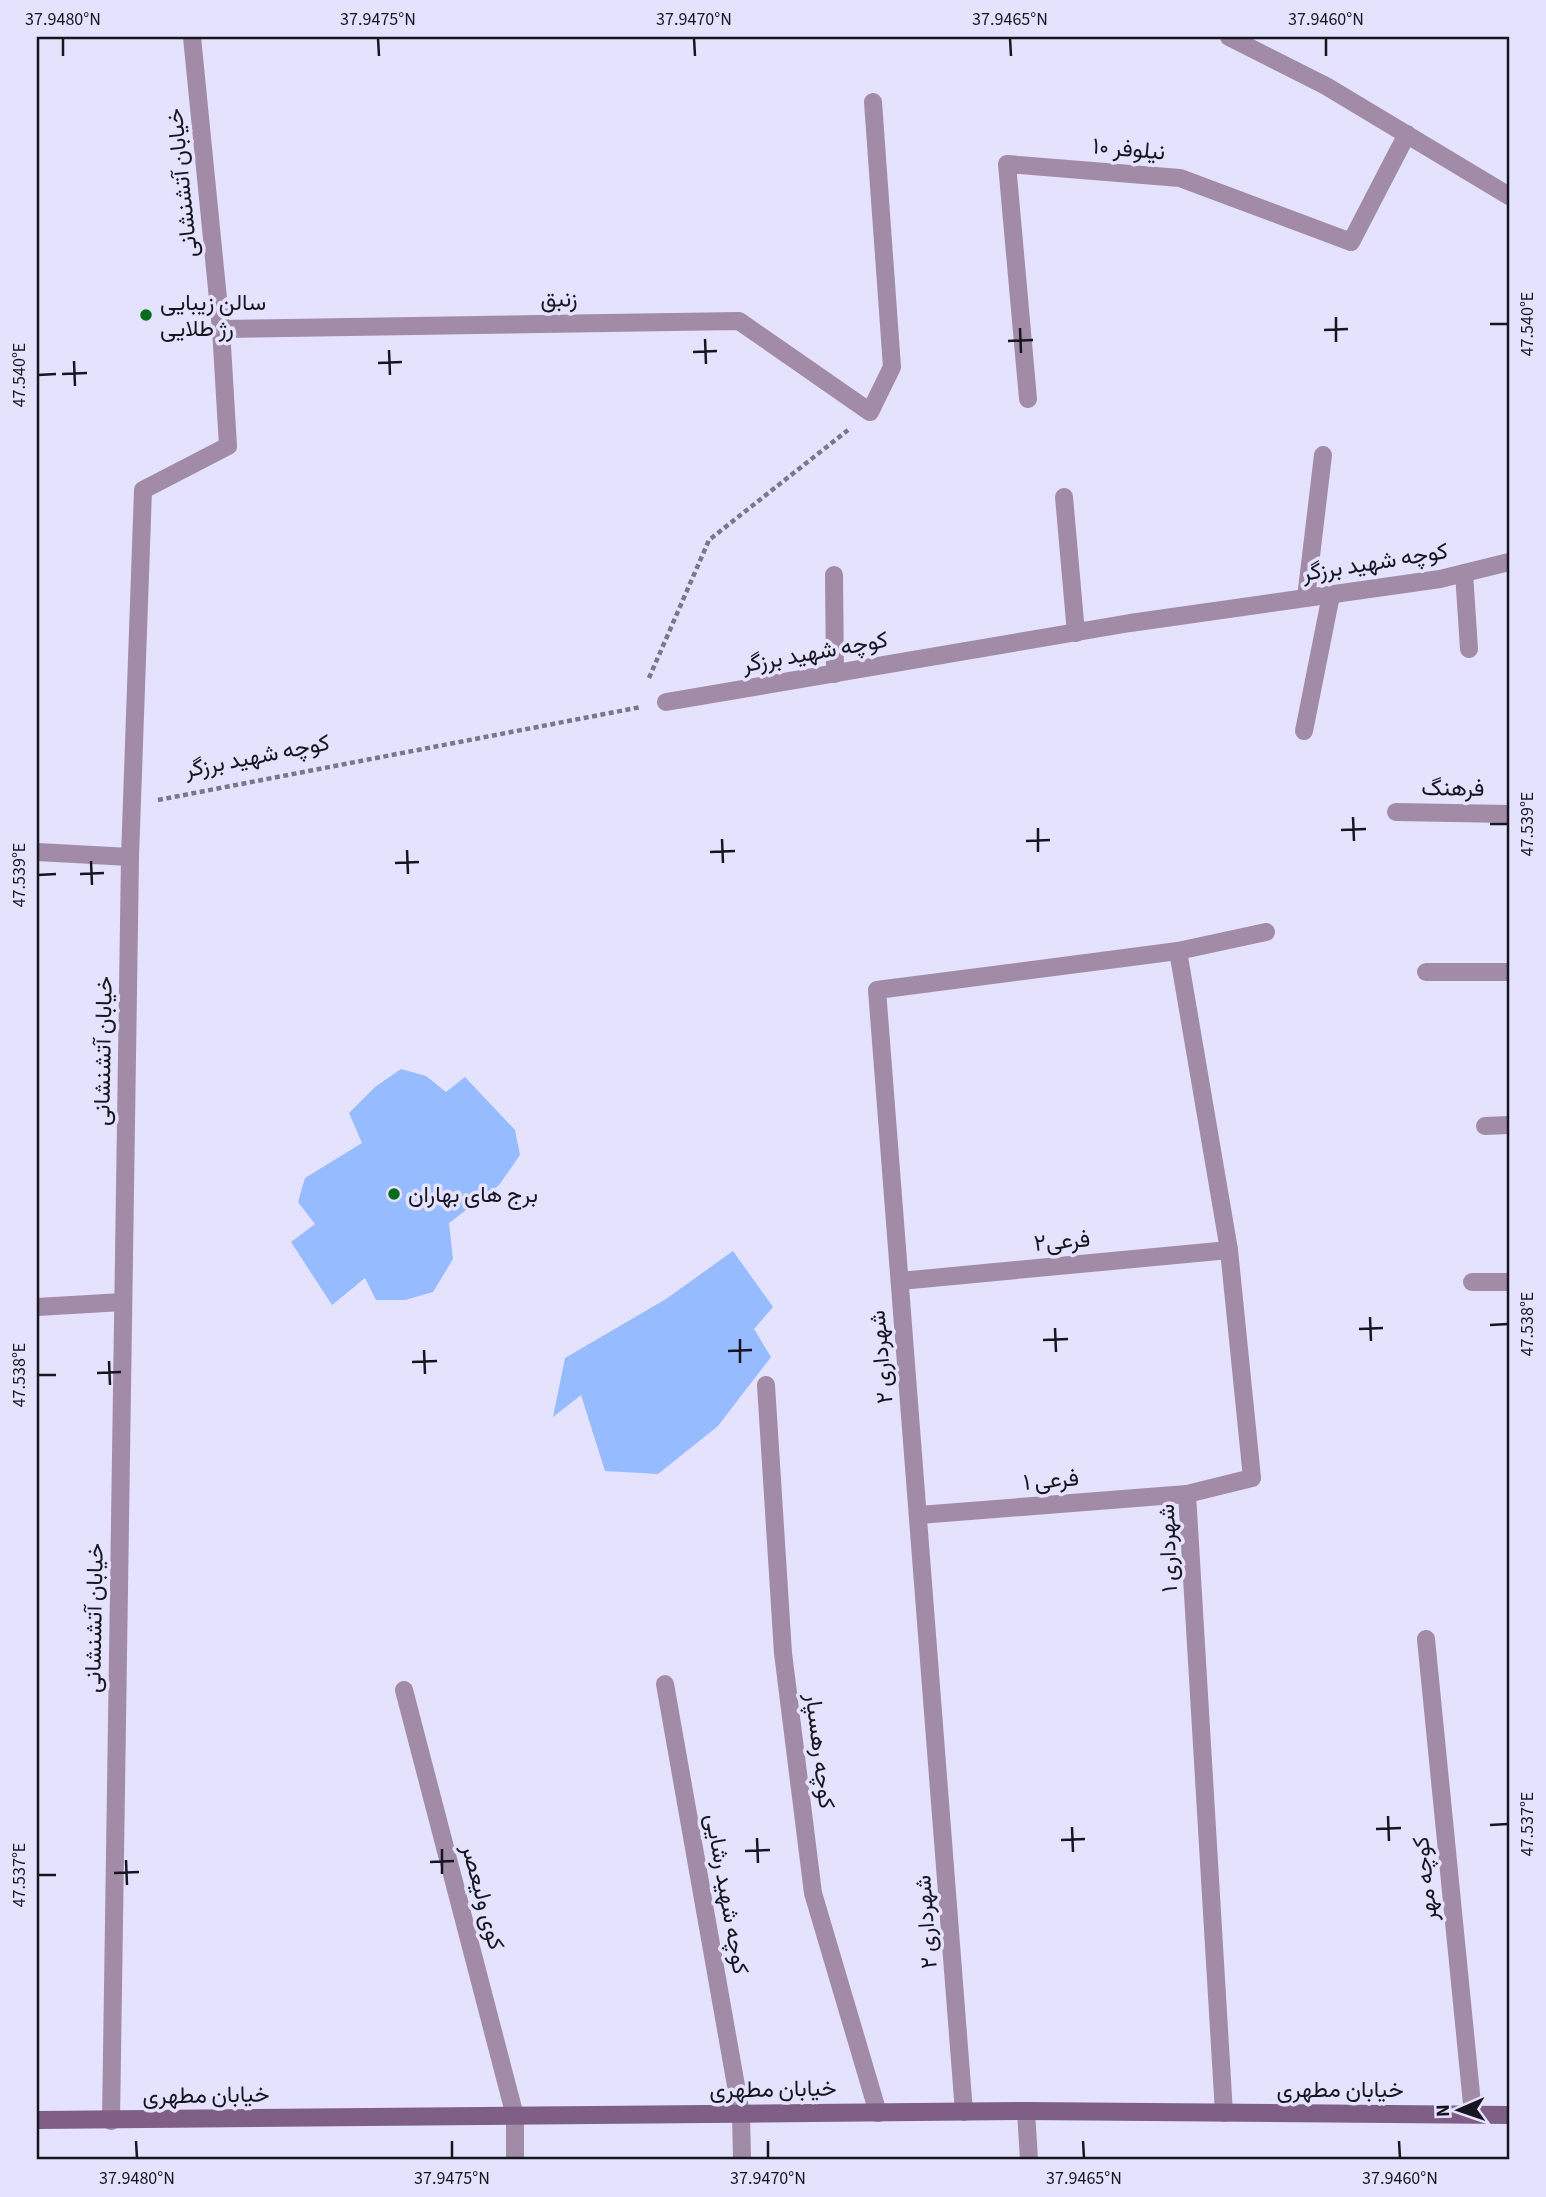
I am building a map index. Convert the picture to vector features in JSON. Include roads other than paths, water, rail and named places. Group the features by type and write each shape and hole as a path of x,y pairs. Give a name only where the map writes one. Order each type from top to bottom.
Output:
{"main road":[{"name":"خیابان مطهری","path":"37,2120 1026,2111 1509,2115"}],"street":[{"name":"خیابان آتشنشانی","path":"111,2120 131,805 144,490 228,446 220,329 192,37"},
{"path":"1229,37 1326,86 1509,196"},
{"name":"زنبق","path":"220,329 739,321 870,412 892,367 873,102"},
{"name":"نیلوفر ۱۰","path":"1028,399 1007,164 1180,178 1351,242 1407,134"},
{"path":"1306,598 1323,455"},
{"path":"1064,497 1076,633"},
{"name":"کوچه شهید برزگر","path":"666,702 1076,633 1464,573 1509,562"},
{"path":"1464,573 1469,649"},
{"path":"834,575 835,674"},
{"path":"1304,731 1331,595"},
{"name":"فرهنگ","path":"1396,812 1509,814"},
{"path":"37,852 130,857"},
{"name":"شهرداری ۲","path":"964,2112 877,990 1178,951 1266,932"},
{"name":"شهرداری ۱","path":"1178,951 1229,1250 1252,1478 1187,1494 1224,2113"},
{"path":"1426,972 1509,972"},
{"path":"1485,1126 1509,1125"},
{"name":"فرعی۲","path":"900,1281 1229,1250"},
{"path":"1472,1282 1509,1282"},
{"path":"37,1307 123,1302"},
{"name":"کوچه رهسپار","path":"766,1385 783,1653 813,1894 878,2113"},
{"name":"فرعی ۱","path":"919,1515 1187,1494"},
{"name":"کوچه مهر","path":"1426,1639 1474,2114"},
{"name":"کوچه شهید رشایی","path":"664,1684 741,2114 742,2160"},
{"name":"کوی ولیعصر","path":"404,1690 515,2116 515,2160"},
{"path":"1026,2111 1029,2160"}],"place":[{"name":"سالن زیبایی رژ طلایی","path":"146,315"},
{"name":"برج های بهاران","path":"394,1194"}]}
